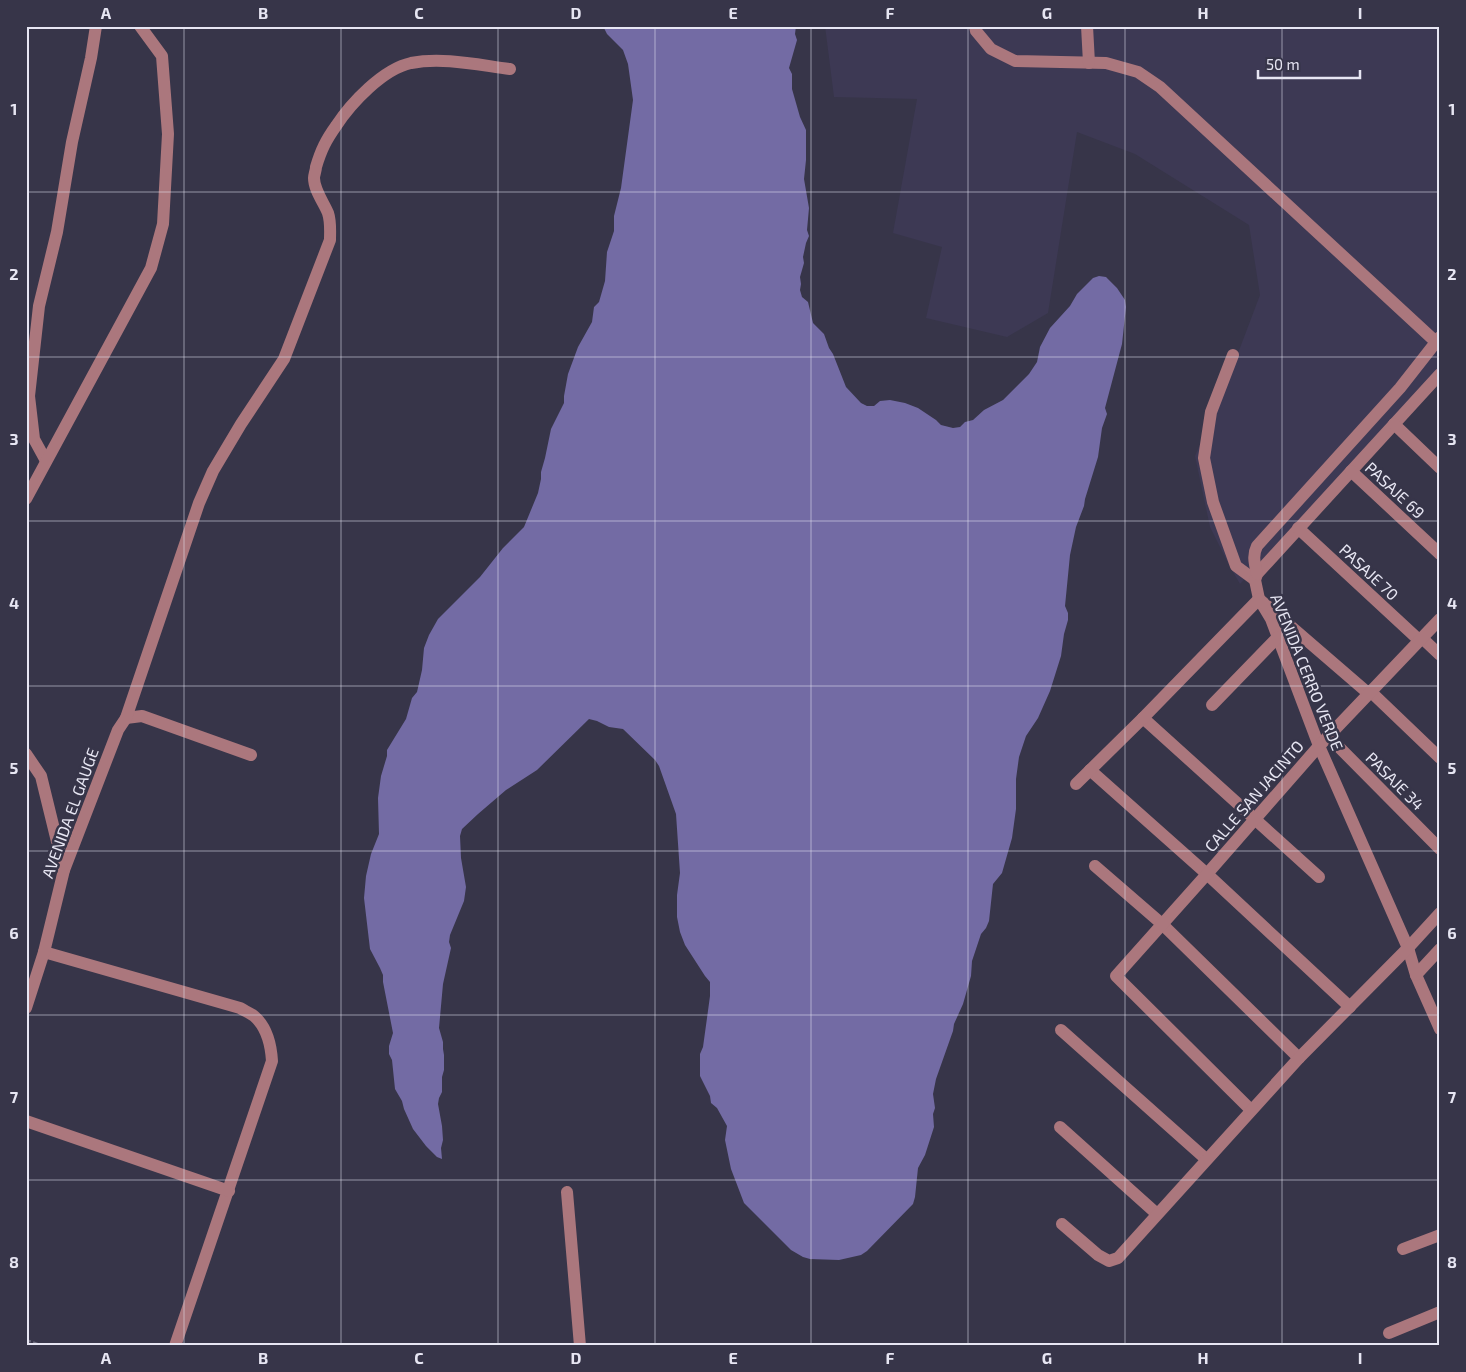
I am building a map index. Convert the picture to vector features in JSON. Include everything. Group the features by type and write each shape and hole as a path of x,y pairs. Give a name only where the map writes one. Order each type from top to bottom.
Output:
{"street":[{"path":"46,461 34,439 29,396 39,306 57,232 72,142 91,58 96,26"},
{"path":"26,499 151,268 163,224 168,134 162,56 140,26"},
{"path":"975,26 976,31 991,48 1015,61 1106,63 1138,72 1160,88 1438,340"},
{"path":"1087,26 1090,63"},
{"name":"AVENIDA EL GAUGE","path":"26,1008 44,952 64,870 118,730 126,718 202,495 213,470 284,359 330,240 328,214 314,178 320,152 326,140 358,97 388,73 409,63 440,60 510,69"},
{"name":"AVENIDA CERRO VERDE","path":"1438,340 1400,388 1257,546 1254,557 1259,599 1272,619 1319,746 1408,948 1416,975 1440,1029"},
{"path":"1233,355 1211,412 1204,458 1213,502 1236,566 1256,577 1298,528 1440,374"},
{"path":"1394,424 1440,468"},
{"name":"PASAJE 69","path":"1351,471 1440,554"},
{"name":"PASAJE 70","path":"1298,528 1440,655"},
{"path":"1076,784 1259,599 1369,692 1440,758"},
{"name":"CALLE SAN JACINTO","path":"1251,1110 1116,976 1256,820 1328,736 1440,619"},
{"path":"1212,705 1278,637"},
{"path":"126,718 142,716 251,755"},
{"path":"1143,718 1318,877"},
{"name":"PASAJE 34","path":"1328,736 1440,849"},
{"path":"26,754 41,776 64,870"},
{"path":"1090,770 1207,874 1350,1007"},
{"path":"1095,866 1162,924 1299,1058"},
{"path":"1062,1224 1098,1255 1109,1261 1118,1258 1299,1058 1408,948 1440,912"},
{"path":"1416,975 1440,949"},
{"path":"44,952 240,1008 256,1017 265,1031 271,1046 272,1061 175,1346"},
{"path":"1061,1030 1206,1159"},
{"path":"26,1121 228,1191"},
{"path":"1060,1127 1157,1214"},
{"path":"567,1192 580,1346"},
{"path":"1403,1249 1440,1235"},
{"path":"1389,1333 1440,1312"}],"path":[{"path":"26,1340 42,1346"}],"shaded area":[{"path":"603,26 796,26 795,34 797,40 789,68 792,74 792,89 806,130 804,179 809,208 807,230 809,236 803,257 804,263 800,277 800,290 802,297 808,302 813,323 824,334 846,387 861,403 867,406 874,406 880,401 890,400 905,403 918,408 941,425 953,428 960,427 965,422 973,420 984,410 1003,400 1029,374 1037,362 1040,347 1050,328 1070,306 1077,294 1093,278 1099,276 1106,277 1125,300 1122,344 1105,408 1107,414 1102,428 1098,457 1076,527 1070,555 1065,606 1068,620 1061,656 1050,691 1038,718 1026,736 1019,757 1012,838 1002,873 993,884 989,921 981,934 972,961 971,976 963,1004 954,1024 936,1079 933,1094 935,1108 933,1114 934,1127 925,1155 918,1168 913,1204 867,1251 861,1255 839,1260 810,1259 791,1250 744,1203 731,1169 725,1140 727,1126 717,1108 711,1103 710,1096 700,1076 700,1054 703,1047 710,982 685,945 680,932 677,917 680,873 676,814 659,766 623,729 609,727 589,719 537,770 506,790 462,829 460,836 461,858 466,887 464,901 450,935 449,942 451,948 443,984 439,1028 444,1055 442,1092 438,1104 442,1126 442,1159 437,1157 426,1146 413,1129 395,1089 392,1060 389,1054 393,1033 383,975 370,949 364,898 371,854 379,834 378,798 381,776 387,750 406,719 412,698 417,692 424,648 438,619 480,577 503,548 524,527 538,493 551,429 564,403 568,374 578,347 592,322 594,307 599,302 605,281 607,252 614,231 614,216 621,188 633,100 628,64 623,50 607,34"},
{"path":"825,26 1440,26 1440,371 1240,584 1210,527 1195,456 1232,369 1260,295 1249,225 1135,154 1077,132 1048,313 1007,337 926,318 942,247 893,233 917,99 834,97"}]}
